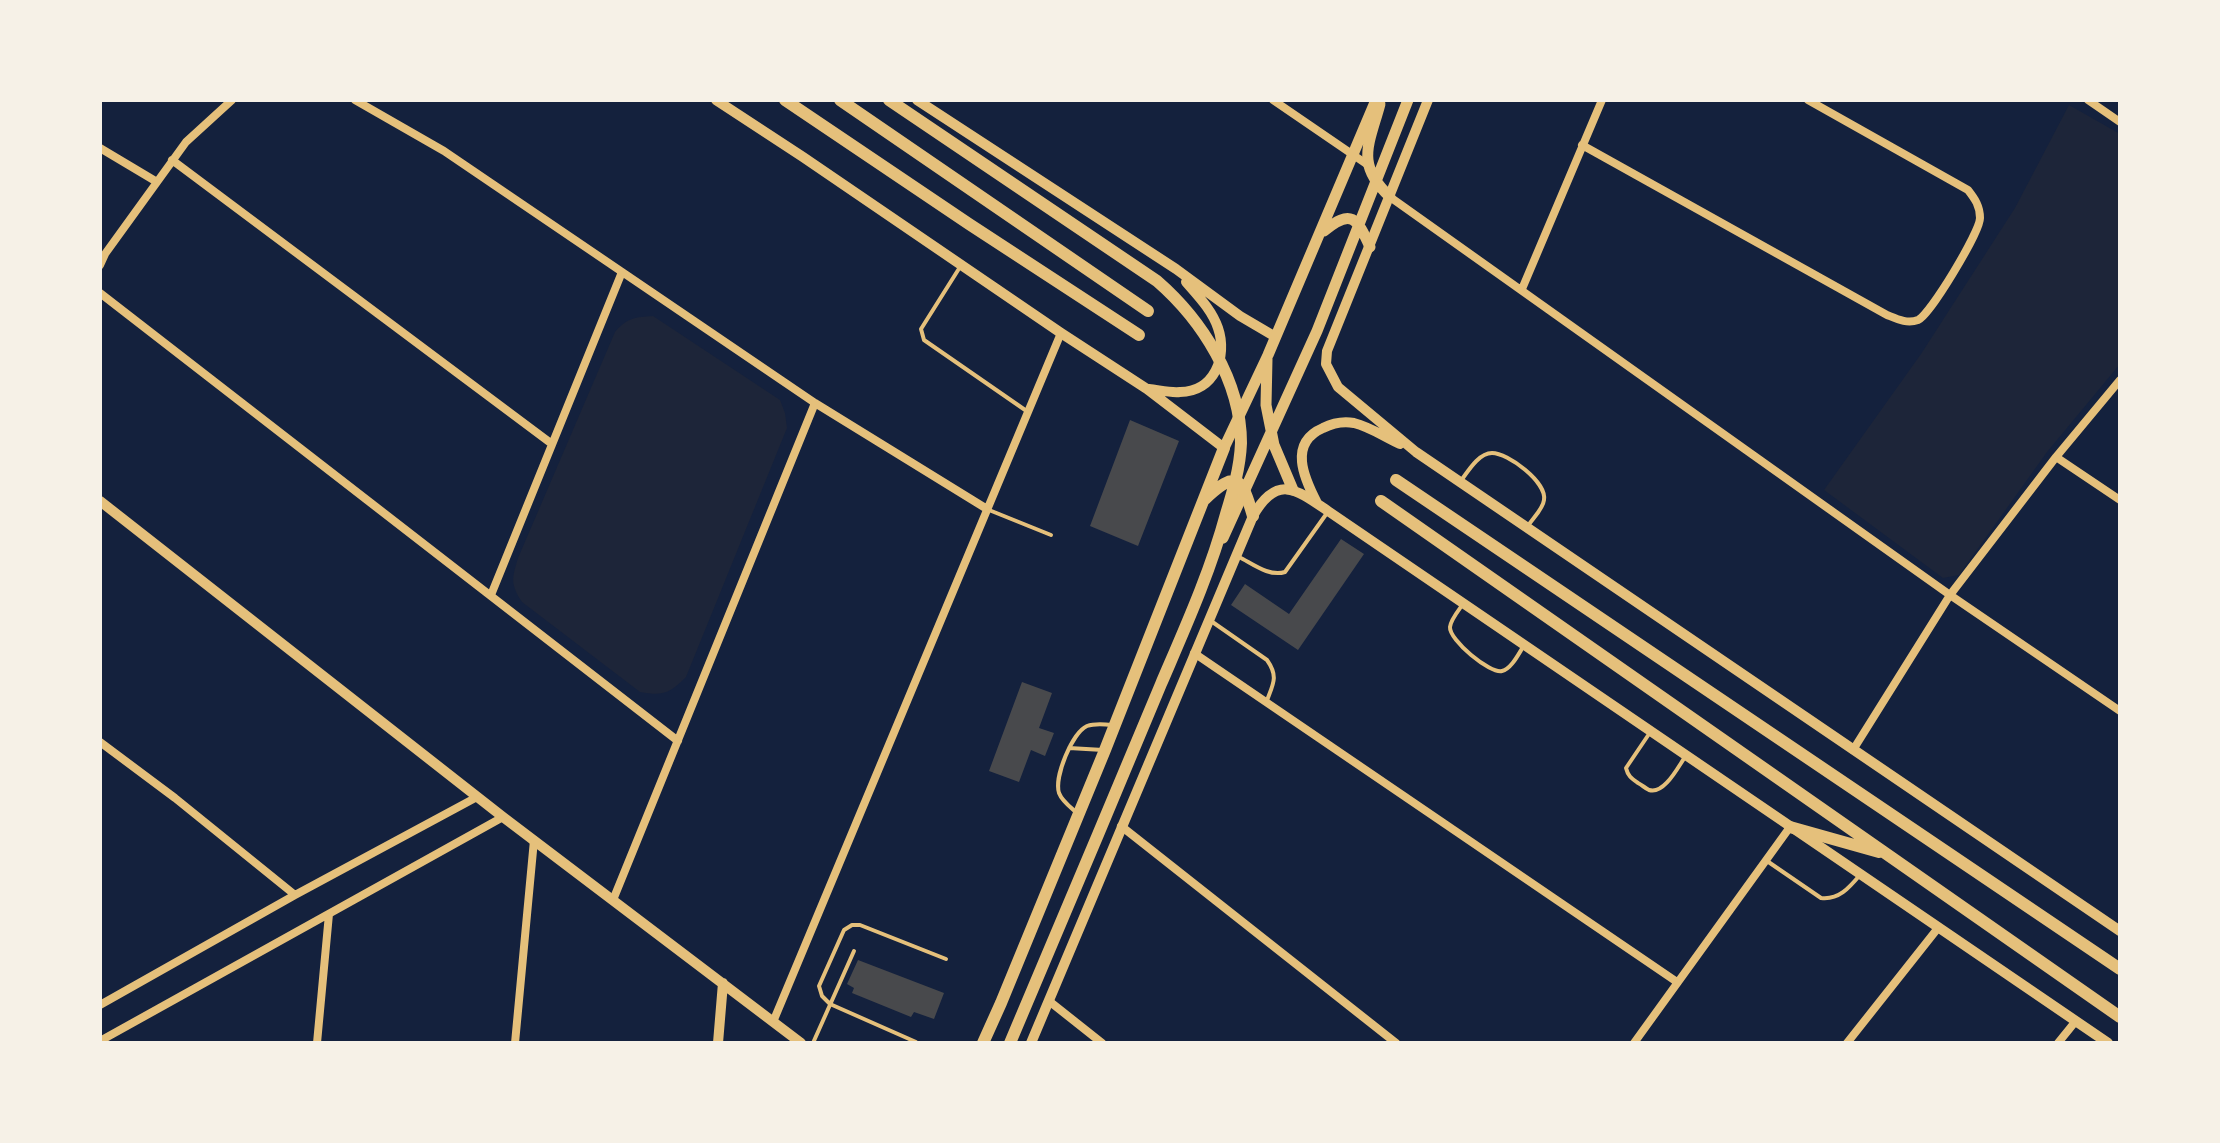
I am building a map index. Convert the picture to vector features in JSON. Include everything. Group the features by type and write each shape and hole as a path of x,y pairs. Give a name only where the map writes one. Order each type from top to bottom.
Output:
{"main road":[{"path":"785,100 1139,335"},
{"path":"840,100 1148,311"},
{"path":"889,100 1157,281 1174,296 1213,349 1230,384 1239,416 1241,443 1238,473 1214,559"},
{"path":"983,1043 1105,750 1224,448 1268,355 1378,100"},
{"path":"1378,100 1366,155 1370,173 1390,197"},
{"path":"1010,1043 1214,559 1317,331 1408,100"},
{"path":"1320,234 1347,217 1355,220 1362,229 1370,247"},
{"path":"1268,355 1266,405 1274,445 1293,490"},
{"path":"1202,501 1229,480 1239,483 1253,516"},
{"path":"1396,480 2120,969"},
{"path":"1381,501 2120,1017"},
{"path":"1790,827 1891,855"}],"street":[{"path":"100,265 102,256 186,142 232,100"},
{"path":"355,100 444,151 815,403 987,509"},
{"path":"716,100 1147,389 1224,448"},
{"path":"917,100 1274,336"},
{"path":"1273,100 1368,165"},
{"path":"1428,100 1327,351 1326,364 1338,387 1416,452 1459,482 2120,931"},
{"path":"1522,289 1602,100"},
{"path":"1582,145 1887,315 1903,322 1919,320 1931,309 1980,222 1978,203 1968,190 1808,100"},
{"path":"2088,100 2120,122"},
{"path":"100,148 157,182"},
{"path":"172,160 552,444"},
{"path":"1390,197 1950,595 2120,711"},
{"path":"1147,389 1183,393 1201,387 1214,376 1222,349 1218,328 1209,310 1176,269"},
{"path":"491,595 622,272"},
{"path":"100,293 678,741"},
{"path":"773,1022 1061,333"},
{"path":"1853,750 1950,595 2056,457 2120,380"},
{"path":"613,900 815,403"},
{"path":"1317,503 1301,464 1303,446 1312,432 1335,423 1351,423 1416,452"},
{"path":"2056,457 2120,500"},
{"path":"1031,1043 1253,516 1262,501 1279,490 1293,490 1317,503 2108,1043"},
{"path":"100,501 477,797 801,1043"},
{"path":"1194,653 1677,982"},
{"path":"100,742 295,895"},
{"path":"100,1005 477,797"},
{"path":"100,1041 503,817"},
{"path":"1121,826 1396,1043"},
{"path":"1634,1043 1790,827"},
{"path":"515,1043 534,840"},
{"path":"317,1043 329,914"},
{"path":"1847,1043 1938,928"},
{"path":"718,1043 723,983"},
{"path":"1049,1001 1102,1043"},
{"path":"2058,1043 2075,1022"}],"lane":[{"path":"961,265 921,329 924,340 1028,412"},
{"path":"1459,482 1482,456 1491,453 1503,456 1525,470 1541,484 1545,494 1544,503 1526,528"},
{"path":"987,509 1051,535"},
{"path":"1237,556 1279,575 1285,572 1328,511"},
{"path":"1463,603 1452,622 1451,634 1455,641 1490,669 1498,672 1509,667 1525,645"},
{"path":"1209,619 1267,660 1275,678 1266,703"},
{"path":"1079,814 1061,798 1058,789 1069,748 1076,734 1084,727 1115,725"},
{"path":"1651,731 1626,768 1627,774 1651,791 1659,790 1687,755"},
{"path":"1069,748 1105,750"},
{"path":"1767,861 1821,898 1838,896 1860,875"},
{"path":"916,1042 830,1004 822,996 819,986 844,930 852,925 860,925 946,959"},
{"path":"813,1043 854,951"}],"shaded area":[{"path":"2069,105 2120,134 2120,364 2047,452 1959,575 1943,578 1824,490 1921,354 2015,208"},
{"path":"653,316 780,400 787,428 686,677 670,690 654,694 640,692 522,602 513,581 518,558 615,332 632,319"}],"building":[{"path":"1130,420 1179,441 1138,546 1090,526"},
{"path":"1341,539 1364,554 1298,650 1231,605 1245,584 1289,614"},
{"path":"1022,682 1052,693 1039,728 1054,733 1045,756 1031,750 1019,782 989,771"},
{"path":"858,960 944,993 934,1019 914,1012 911,1017 852,993 854,988 847,984"}]}
